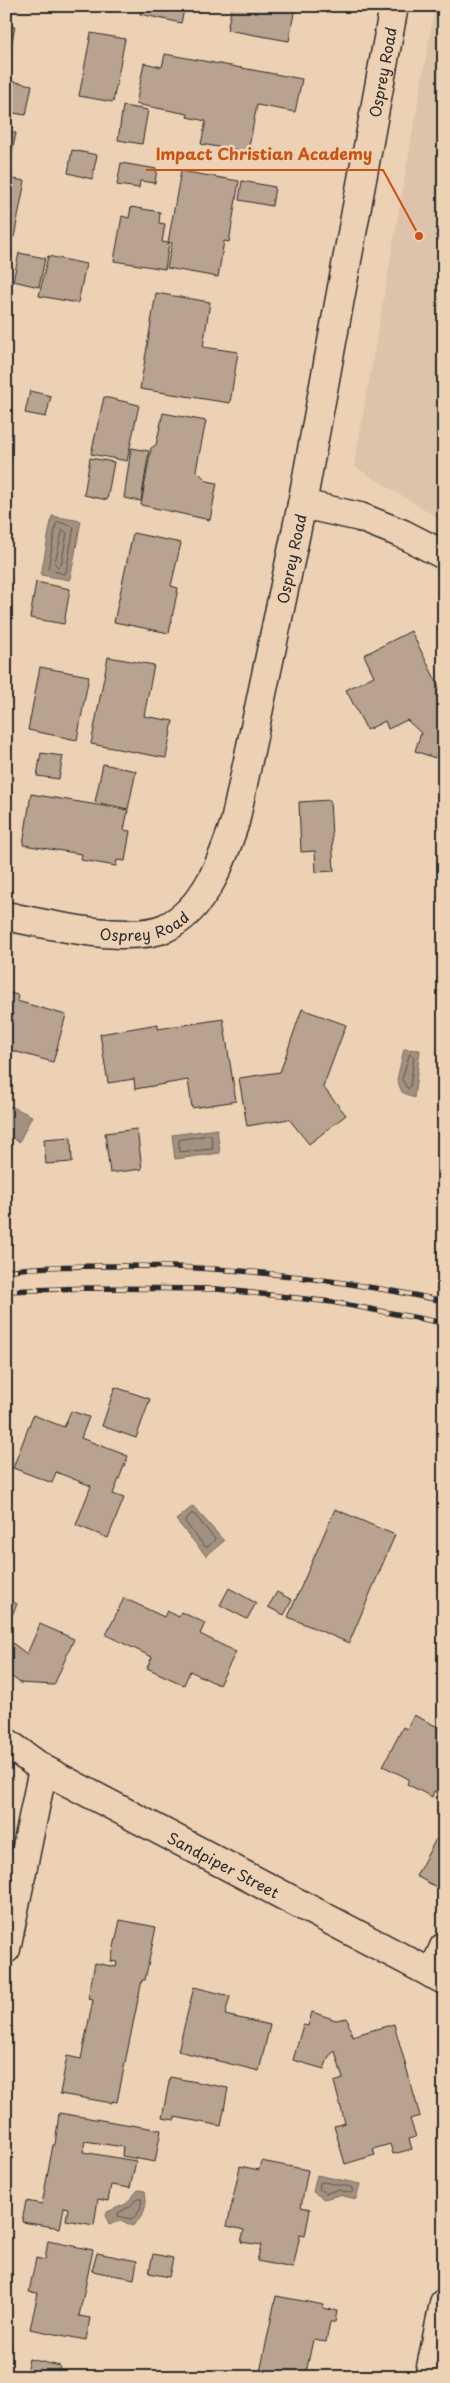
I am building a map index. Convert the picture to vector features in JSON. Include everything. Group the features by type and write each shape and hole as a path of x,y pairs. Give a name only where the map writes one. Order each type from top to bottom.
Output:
{"street":[{"name":"Osprey Road","path":"6,916 82,931 139,933 164,928 184,915 203,893 221,863 235,822 302,504 394,6"},
{"path":"302,504 360,517 444,554"},
{"name":"Sandpiper Street","path":"6,1742 43,1769 438,1977"},
{"path":"6,1949 43,1769"},
{"path":"438,1977 444,1947"},
{"path":"429,2377 444,2303"}],"shaded area":[{"path":"435,6 444,6 444,522 354,466"}],"water":[{"path":"52,516 81,521 70,580 41,575"},
{"path":"404,1049 420,1050 414,1098 402,1092 397,1080"},
{"path":"6,1104 32,1116 19,1142 6,1134"},
{"path":"217,1129 220,1153 175,1159 172,1135"},
{"path":"193,1506 224,1541 206,1556 176,1520"},
{"path":"317,2175 360,2184 356,2199 339,2195 324,2199 313,2192"},
{"path":"138,2190 145,2191 146,2196 144,2211 140,2219 132,2226 123,2221 109,2224 106,2217 107,2212 126,2204"}],"building":[{"path":"142,6 185,6 181,23 140,14"},
{"path":"232,6 295,7 289,41 227,30"},
{"path":"6,25 15,27 6,70"},
{"path":"91,33 125,39 113,102 79,96"},
{"path":"165,54 302,79 295,112 257,105 248,152 201,144 206,121 187,117 188,114 136,104 144,63 162,67"},
{"path":"6,80 32,85 26,115 6,112"},
{"path":"123,106 148,110 142,144 118,140"},
{"path":"6,131 16,133 7,178 25,181 14,237 6,235"},
{"path":"72,150 97,155 92,179 68,173"},
{"path":"121,163 157,169 155,183 140,181 139,188 117,185"},
{"path":"181,171 239,181 229,242 224,241 218,277 167,268 172,243 168,242"},
{"path":"242,181 275,187 272,206 239,200"},
{"path":"131,207 160,212 159,223 165,224 162,242 169,243 165,269 114,261 122,216 129,218"},
{"path":"19,253 45,258 39,287 13,281"},
{"path":"48,256 86,264 78,303 39,296"},
{"path":"6,262 10,263 6,282"},
{"path":"156,293 210,302 203,347 238,352 230,403 140,389"},
{"path":"30,391 51,396 46,417 25,413"},
{"path":"104,397 139,405 127,461 91,454"},
{"path":"163,413 206,421 196,470 207,481 217,483 210,520 141,505 151,448 156,445"},
{"path":"131,448 149,451 141,501 124,498"},
{"path":"90,458 114,462 107,500 84,495"},
{"path":"133,533 181,543 171,586 178,588 169,633 114,622"},
{"path":"36,582 70,589 64,624 30,618"},
{"path":"411,631 444,697 444,737 435,758 415,751 421,733 407,720 388,729 385,721 367,730 346,690 374,676 364,655"},
{"path":"108,657 154,665 144,716 173,721 166,758 91,744"},
{"path":"40,667 89,676 77,740 28,730"},
{"path":"41,753 63,756 59,779 37,776"},
{"path":"103,764 136,771 128,809 95,802"},
{"path":"31,794 128,810 124,830 130,831 125,861 117,860 116,866 81,860 82,854 23,845"},
{"path":"330,800 334,871 316,872 315,851 301,852 299,802"},
{"path":"6,992 18,995 17,1001 66,1015 53,1062 6,1049"},
{"path":"302,1009 346,1025 323,1087 346,1115 309,1144 289,1119 247,1126 239,1078 280,1072"},
{"path":"223,1019 236,1101 192,1108 188,1080 135,1089 134,1079 108,1083 100,1034 158,1024 158,1029"},
{"path":"137,1129 142,1169 110,1173 105,1133"},
{"path":"71,1137 72,1162 46,1164 44,1139"},
{"path":"115,1387 150,1399 136,1438 102,1426"},
{"path":"71,1411 89,1417 81,1438 128,1456 113,1494 124,1498 108,1538 76,1525 91,1486 56,1472 52,1483 13,1468 33,1415 64,1427"},
{"path":"335,1509 395,1535 349,1643 288,1617"},
{"path":"229,1588 256,1603 247,1619 220,1605"},
{"path":"277,1592 292,1600 284,1615 268,1607"},
{"path":"124,1598 164,1617 167,1611 179,1617 181,1612 205,1623 200,1634 236,1652 219,1685 190,1671 184,1685 147,1668 152,1657 106,1635"},
{"path":"6,1599 17,1604 8,1624 11,1642 27,1654 40,1624 74,1639 54,1685 20,1683 6,1672"},
{"path":"414,1715 444,1730 444,1796 434,1791 432,1797 407,1784 409,1779 383,1766 403,1727 407,1729"},
{"path":"436,1839 444,1844 444,1891 416,1876"},
{"path":"120,1920 156,1927 145,1980 142,1980 117,2102 112,2101 112,2103 60,2094 67,2056 81,2059 93,2000 88,1999 95,1963 116,1967 117,1962 111,1961"},
{"path":"194,1987 230,1996 225,2015 270,2025 259,2071 178,2051"},
{"path":"312,2012 336,2020 347,2018 352,2036 394,2024 420,2116 410,2119 416,2137 409,2139 412,2149 393,2154 390,2144 373,2149 375,2155 345,2164 334,2126 345,2123 334,2082 343,2079 335,2051 329,2056 324,2069 293,2060 303,2025 308,2026"},
{"path":"170,2077 228,2088 221,2126 175,2117 175,2120 162,2118"},
{"path":"59,2113 161,2130 155,2162 122,2156 123,2147 85,2141 83,2152 136,2161 130,2188 111,2185 108,2201 98,2199 94,2225 66,2220 68,2208 64,2207 60,2228 22,2222 26,2201 42,2204 53,2145 55,2145"},
{"path":"261,2161 308,2170 301,2207 310,2209 305,2236 300,2235 293,2268 257,2261 261,2245 241,2242 244,2230 227,2226 240,2166 259,2170"},
{"path":"48,2241 93,2250 79,2316 90,2318 86,2340 30,2329 38,2293 29,2292 36,2258 45,2260"},
{"path":"97,2253 137,2261 134,2279 92,2271"},
{"path":"153,2254 173,2258 169,2277 149,2273"},
{"path":"276,2296 324,2305 323,2308 337,2311 335,2322 330,2322 326,2342 313,2340 305,2377 259,2377"},
{"path":"29,2359 60,2366 58,2377 25,2377"}],"railway":[{"path":"6,1271 46,1267 99,1266 196,1268 279,1274 444,1301"},
{"path":"6,1291 87,1288 217,1289 332,1302 444,1323"}],"place":[{"name":"Impact Christian Academy","path":"419,236"}]}
